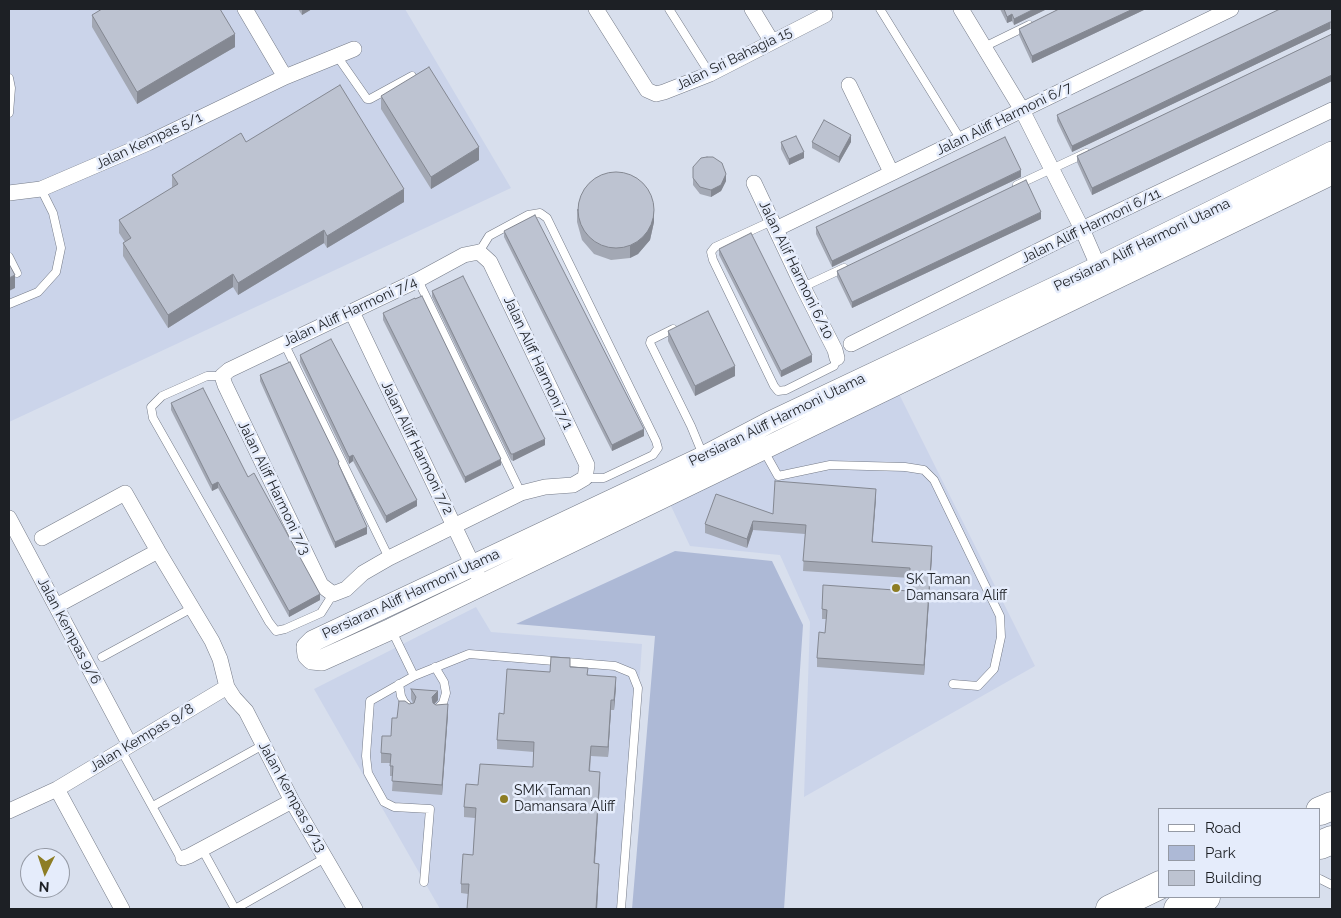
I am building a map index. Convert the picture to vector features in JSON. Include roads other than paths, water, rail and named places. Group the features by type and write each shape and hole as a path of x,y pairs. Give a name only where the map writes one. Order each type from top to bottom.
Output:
{"highway":[{"path":"1110,909 1158,886"},
{"path":"1178,909 1204,898"}],"street":[{"path":"245,9 285,77"},
{"name":"Jalan Sri Bahagia 15","path":"596,9 647,90 656,94 710,74 826,12"},
{"path":"752,9 772,42"},
{"path":"961,9 1022,110 1082,229 1102,275"},
{"name":"Jalan Aliff Harmoni 6/7","path":"774,225 961,140 1206,14 1231,9"},
{"name":"Jalan Kempas 5/1","path":"9,193 41,189 148,143 285,77 354,49"},
{"path":"849,84 891,172"},
{"name":"Jalan Aliff Harmoni 6/11","path":"851,344 1082,229 1332,110"},
{"name":"Persiaran Aliff Harmoni Utama","path":"1332,152 1102,275 763,449 322,660 312,659 308,655 307,647 313,640 703,457 779,418 1102,275 1332,174"},
{"name":"Jalan Alif Harmoni 6/10","path":"754,183 835,350 837,358"},
{"name":"Jalan Aliff Harmoni 7/4","path":"222,376 229,370 418,280 464,255 479,252"},
{"name":"Jalan Aliff Harmoni 7/1","path":"479,252 490,262 582,456 586,465 585,478"},
{"name":"Jalan Aliff Harmoni 7/2","path":"352,312 482,584"},
{"name":"Jalan Aliff Harmoni 7/3","path":"222,376 321,585 333,594"},
{"path":"333,594 346,589 364,573 389,558 521,493 546,487 574,485 585,478"},
{"name":"Jalan Kempas 9/13","path":"42,538 125,493 212,641 220,659 228,687 234,698 246,711 292,801 354,909"},
{"name":"Jalan Kempas 9/6","path":"9,518 56,606 126,748"},
{"path":"56,606 158,551"},
{"name":"Jalan Kempas 9/8","path":"9,811 57,789 228,687"},
{"path":"57,789 122,909"},
{"path":"183,858 292,801"}],"lane":[{"path":"669,9 710,74"},
{"path":"880,9 961,140"},
{"path":"984,47 1034,22"},
{"path":"338,56 366,99 370,99 412,76"},
{"path":"9,78 11,88 9,113"},
{"path":"1008,190 1096,148"},
{"path":"9,304 38,292 56,272 60,248 53,213 41,189"},
{"path":"479,252 489,236 528,215 540,213 547,218 656,440 658,448 653,455 604,478 585,478"},
{"path":"774,225 715,247 711,252 713,260 778,391 786,390 834,366 837,358"},
{"path":"9,257 17,273"},
{"path":"803,287 848,266"},
{"path":"418,280 521,493"},
{"path":"673,329 659,334 650,343 691,426 703,457"},
{"path":"284,343 389,558"},
{"path":"222,376 207,376 162,396 151,407 153,418 268,622 276,631 285,630 321,613 333,594"},
{"path":"763,449 778,476 830,465 905,467 924,470 934,480 1000,616 1002,637 994,669 978,686 952,684"},
{"path":"102,657 192,608"},
{"path":"391,628 414,676"},
{"path":"424,882 430,809 394,806 384,802 368,773 366,756 370,701 414,676 469,654 615,666 632,673 638,688 621,909"},
{"path":"435,667 444,682 446,693 443,703 437,708"},
{"path":"400,684 401,696 410,708"},
{"path":"153,806 263,745"},
{"path":"126,748 153,806 179,855 183,858"},
{"path":"202,849 235,909 325,858"}],"place":[{"name":"SK Taman Damansara Aliff","path":"896,588"},
{"name":"SMK Taman Damansara Aliff","path":"504,799"}]}
